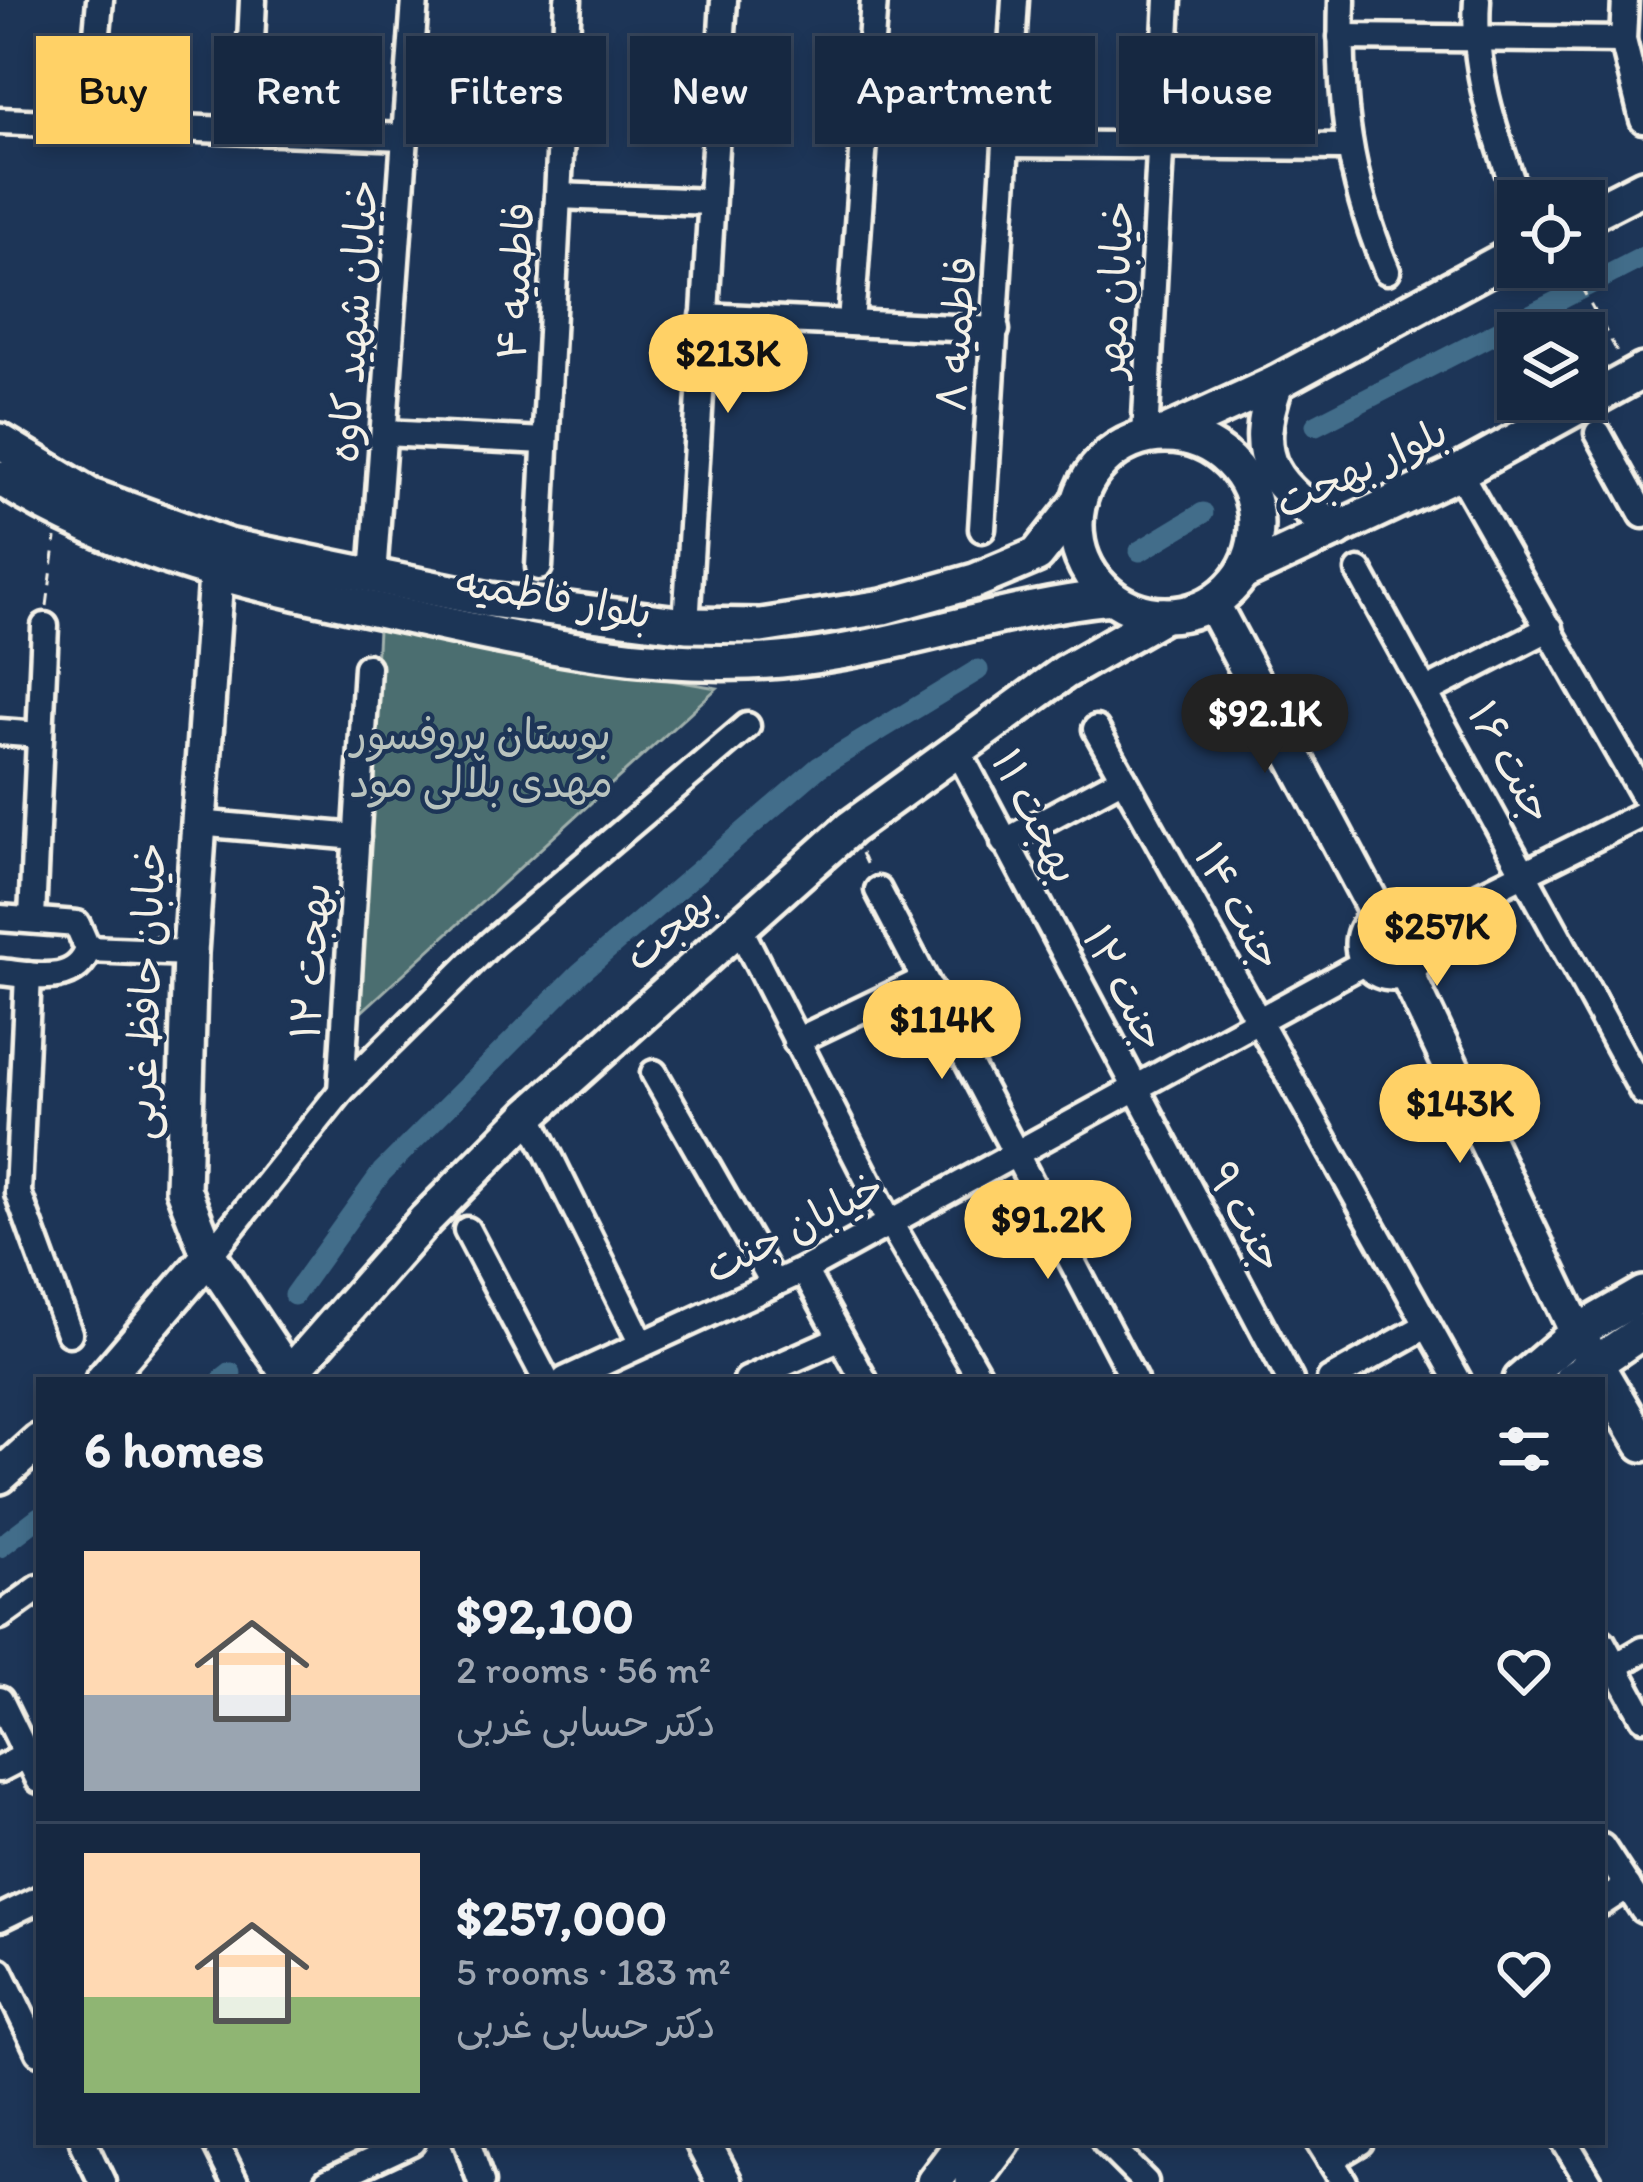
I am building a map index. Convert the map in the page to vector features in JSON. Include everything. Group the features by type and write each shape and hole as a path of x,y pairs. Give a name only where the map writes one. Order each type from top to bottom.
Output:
{"main road":[{"path":"1605,207 1643,188"},
{"path":"1154,435 1202,441 1233,464 1252,497 1256,536 1243,573 1212,603 1164,615 1136,610 1111,597 1096,582 1078,544 1078,502 1090,475 1110,453 1276,383 1497,263"},
{"name":"بلوار بهجت","path":"1243,573 1459,472 1643,371"},
{"path":"1276,383 1262,425 1264,454 1297,501 1337,530"},
{"name":"بلوار فاطمیه","path":"0,441 91,496 171,528 250,551 596,617 686,625 761,626 883,607 975,581 1037,555 1078,502"},
{"name":"بلوار فاطمیه","path":"0,478 58,516 217,575 584,653 684,664 881,647 1037,604 1111,597"},
{"name":"خیابان حافظ غربی","path":"217,575 197,823 183,1189 209,1256 287,1377"},
{"path":"1212,603 1378,917"},
{"name":"بهجت","path":"289,1377 426,1219 529,1115 850,829 956,747 1065,672 1164,615"},
{"path":"1395,914 1416,926 1421,946 1405,970 1388,974 1367,961 1364,932 1378,917 1395,914"},
{"path":"1405,970 1581,1357"},
{"path":"106,1377 209,1256"},
{"path":"1581,1357 1643,1294"},
{"path":"1532,1377 1643,1331"},
{"path":"1605,1391 1643,1444"},
{"path":"0,1475 36,1444"},
{"path":"705,2145 724,2182"},
{"path":"934,2182 962,2145"},
{"path":"973,2182 1001,2145"}],"street":[{"path":"97,36 100,0"},
{"path":"251,36 253,0"},
{"name":"خیابان شهید کاوه","path":"413,36 415,0"},
{"name":"فاطمیه ۴","path":"539,567 568,0"},
{"path":"686,625 724,0"},
{"path":"851,323 874,0"},
{"name":"فاطمیه ۸","path":"1013,36 1015,0"},
{"name":"خیابان مهر","path":"1154,435 1159,149 1168,0"},
{"path":"1342,0 1346,147 1360,205 1388,271"},
{"path":"1477,0 1474,36 1491,122 1511,180"},
{"path":"1624,0 1623,40 1643,120"},
{"path":"1341,37 1623,40"},
{"path":"0,121 36,122"},
{"path":"382,136 406,137"},
{"name":"خیابان شهید کاوه","path":"374,576 406,137"},
{"path":"1007,144 1159,149 1346,147"},
{"name":"فاطمیه ۸","path":"982,529 1007,144"},
{"path":"558,196 711,202"},
{"path":"704,316 996,330"},
{"path":"384,433 545,441"},
{"path":"1598,433 1643,515"},
{"path":"1459,472 1643,795"},
{"name":"جنت ۱۶","path":"1359,571 1527,871 1633,1047 1643,1092"},
{"path":"32,918 45,626"},
{"path":"1427,692 1550,628"},
{"name":"بهجت ۱۲","path":"341,1091 368,668"},
{"path":"209,1256 341,1091 490,944 746,726"},
{"name":"جنت ۱۴","path":"1096,730 1456,1377"},
{"path":"0,732 40,735"},
{"name":"بهجت ۱۱","path":"956,747 1047,922"},
{"path":"1004,842 1123,778"},
{"path":"1416,926 1643,814"},
{"path":"197,823 357,837"},
{"path":"878,890 1132,1377"},
{"path":"0,918 77,924 88,949"},
{"name":"جنت ۱۲","path":"1047,922 1133,1090"},
{"path":"739,927 890,1223 978,1377"},
{"path":"88,949 190,953"},
{"path":"0,972 64,976 77,969 88,949"},
{"name":"خیابان جنت","path":"571,1377 804,1270 1367,961"},
{"path":"28,975 9,1158 69,1334"},
{"path":"796,1041 923,980"},
{"path":"654,1073 774,1284"},
{"name":"جنت ۹","path":"1133,1090 1288,1377"},
{"path":"529,1115 642,1344"},
{"path":"467,1230 544,1377"},
{"path":"804,1270 862,1377"},
{"path":"1335,1377 1426,1326"},
{"path":"754,1377 841,1338"},
{"path":"0,1616 36,1590"},
{"path":"1605,1647 1643,1717"},
{"path":"1616,1666 1643,1650"},
{"path":"0,1700 33,1752 0,1769"},
{"path":"1605,1851 1638,1898 1605,1903"},
{"path":"0,1918 36,1900"},
{"path":"0,1971 36,2041"},
{"path":"84,2145 102,2182"},
{"path":"216,2145 235,2182"},
{"path":"327,2182 406,2145"},
{"path":"468,2145 482,2182"},
{"path":"1108,2145 1144,2182"},
{"path":"1567,2145 1589,2182"}],"path":[{"path":"45,626 58,516"},
{"path":"850,829 878,890"}],"green space":[{"name":"بوستان پروفسور مهدی بلالی مود","path":"378,630 717,688 357,1016"}],"waterway":[{"path":"1316,425 1643,257"},
{"path":"1140,551 1203,513"},
{"path":"294,1295 382,1172 580,973 819,767 978,670"},
{"path":"226,1377 231,1373"},
{"path":"0,1547 36,1519"}]}
